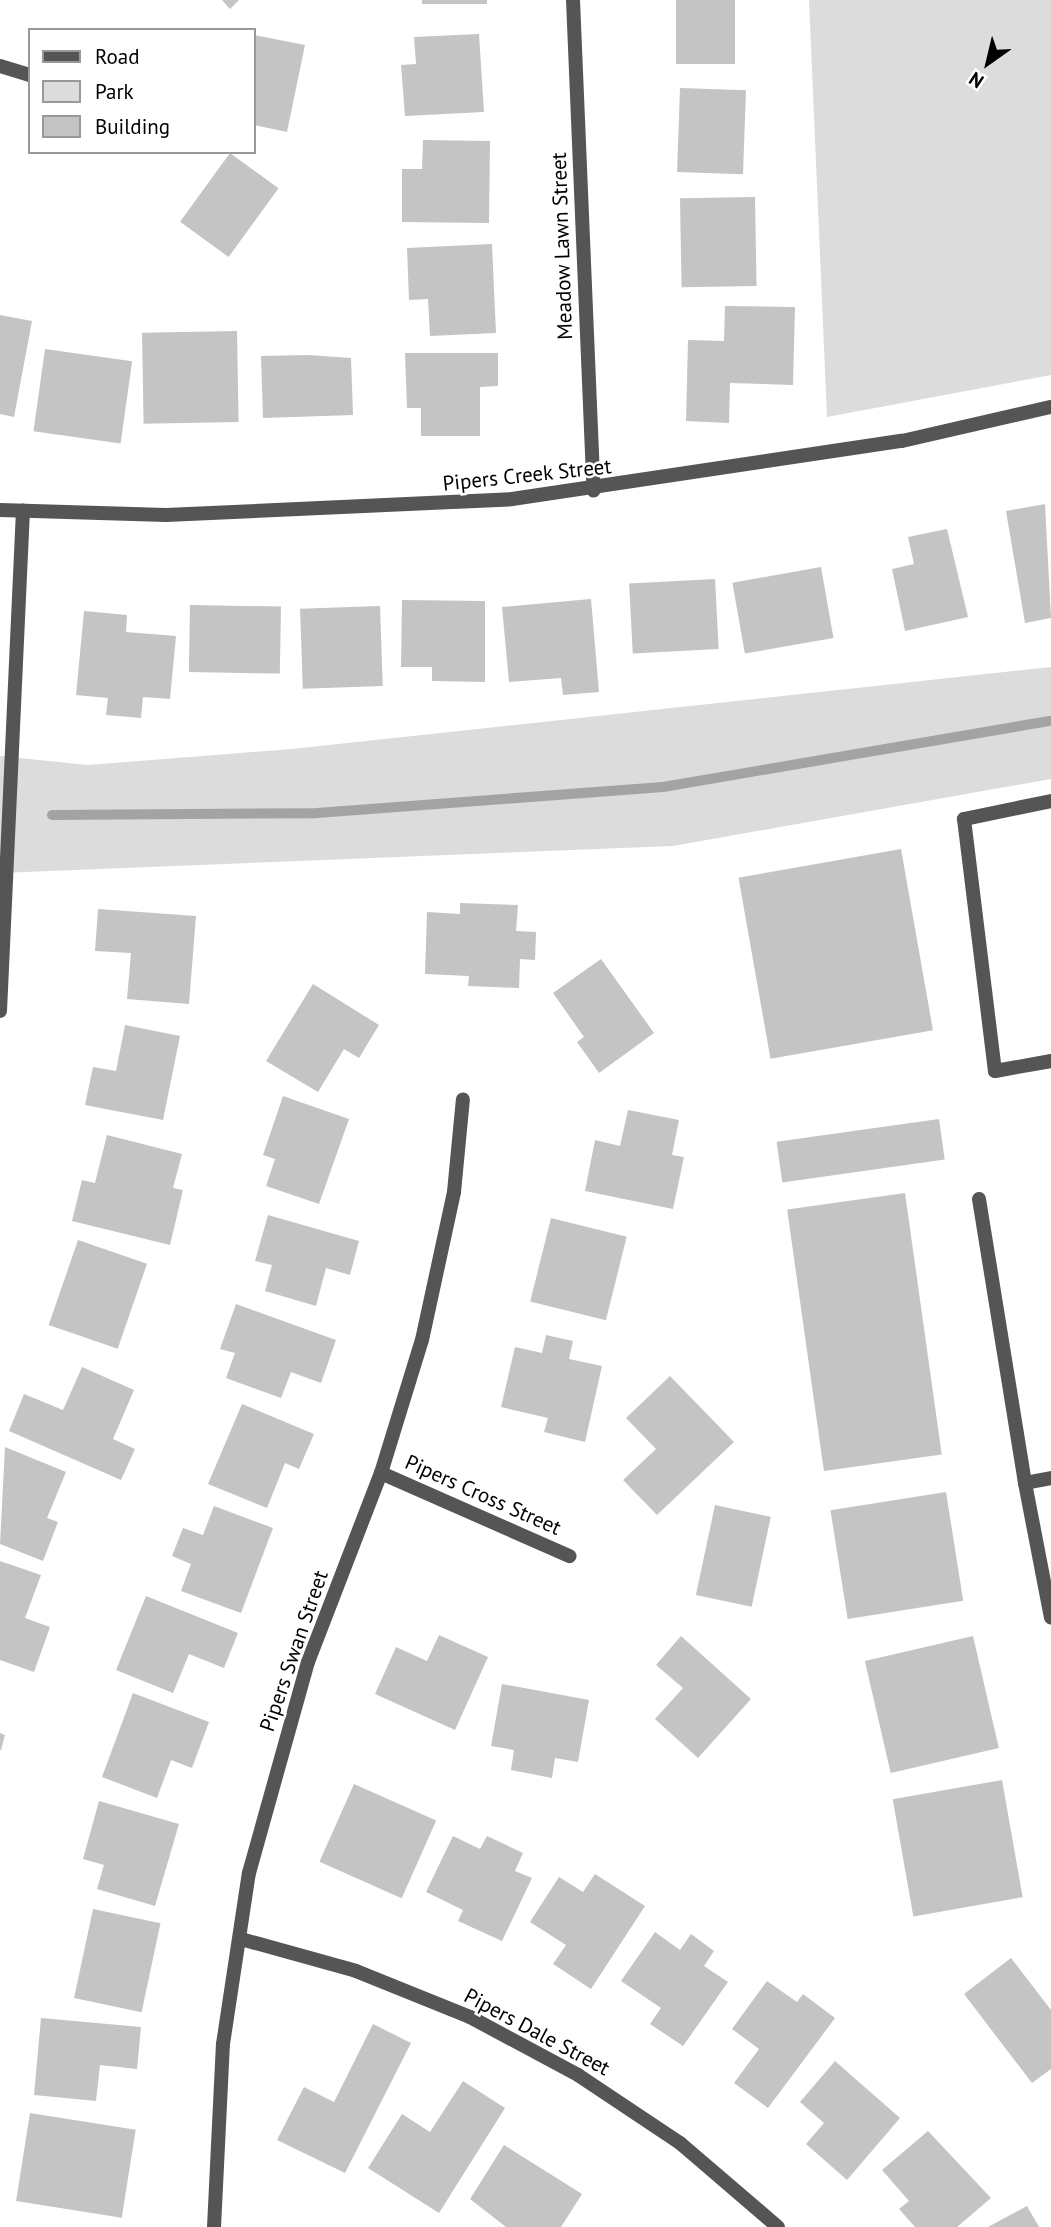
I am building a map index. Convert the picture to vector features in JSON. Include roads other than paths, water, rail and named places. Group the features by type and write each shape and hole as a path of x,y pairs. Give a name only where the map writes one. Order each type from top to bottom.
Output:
{"street":[{"name":"Meadow Lawn Street","path":"573,0 594,491"},
{"path":"0,66 28,74"},
{"name":"Pipers Creek Street","path":"0,510 353,510 594,491 902,441 1051,407"},
{"path":"0,1011 23,512"},
{"path":"1051,801 964,819 995,1071 1051,1061"},
{"name":"Pipers Swan Street","path":"214,2227 223,2044 249,1873 308,1661 381,1473 428,1313 454,1192 463,1099"},
{"path":"979,1199 1051,1618"},
{"name":"Pipers Cross Street","path":"381,1473 569,1556"},
{"path":"1026,1483 1051,1478"},
{"name":"Pipers Dale Street","path":"241,1939 356,1971 470,2017 566,2068 680,2143 778,2227"}],"waterway":[{"path":"52,815 317,813 663,787 1051,721"}]}
